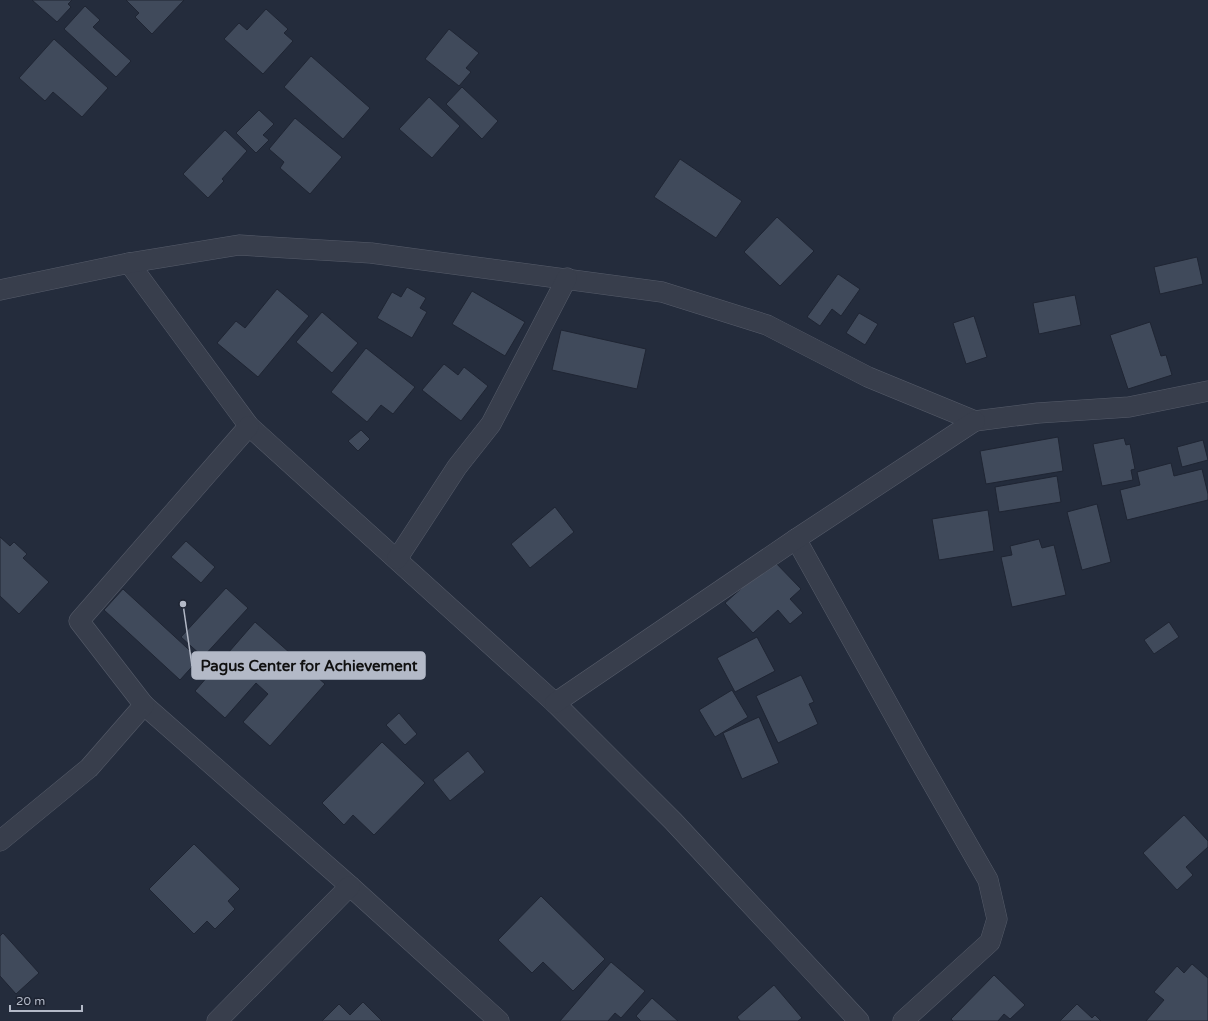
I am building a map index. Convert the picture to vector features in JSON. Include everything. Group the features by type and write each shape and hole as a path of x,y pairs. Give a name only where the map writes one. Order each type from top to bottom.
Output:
{"street":[{"path":"0,290 129,263 239,245 371,253 567,278 662,292 767,325 868,377 975,421"},
{"path":"129,263 249,426 555,703 673,821 859,1021"},
{"path":"397,559 457,467 491,424 567,278"},
{"path":"555,703 975,421 1038,413 1129,407 1208,391"},
{"path":"249,426 79,621 144,706 350,886 499,1021"},
{"path":"796,540 988,880 997,919 990,942 903,1021"},
{"path":"0,840 89,768 144,706"},
{"path":"217,1021 350,886"}],"building":[{"path":"32,0 72,0 68,4 71,7 57,22"},
{"path":"126,0 184,0 152,34 135,17 139,13"},
{"path":"85,6 100,20 93,27 131,61 116,77 64,29"},
{"path":"266,9 288,29 284,33 293,41 263,74 224,39 239,23 247,30"},
{"path":"449,29 479,53 466,68 471,72 459,86 425,59"},
{"path":"54,39 108,88 82,117 53,92 45,101 19,78"},
{"path":"311,56 370,108 343,139 284,87"},
{"path":"462,87 498,121 482,139 446,104"},
{"path":"429,97 460,126 432,158 399,129"},
{"path":"259,110 274,124 263,135 269,140 256,153 236,133"},
{"path":"295,118 342,157 310,194 280,168 284,162 269,149"},
{"path":"225,130 247,151 222,179 224,181 208,198 183,174"},
{"path":"680,159 742,201 716,238 654,197"},
{"path":"777,217 814,251 780,286 744,252"},
{"path":"1197,257 1203,284 1160,294 1154,267"},
{"path":"838,274 860,289 841,316 832,309 820,326 807,317"},
{"path":"407,287 426,298 420,308 427,312 412,338 377,318 392,292 401,297"},
{"path":"277,289 309,316 258,377 217,343 236,321 245,328"},
{"path":"472,291 525,322 505,356 452,324"},
{"path":"1075,295 1081,325 1039,334 1033,303"},
{"path":"322,312 358,343 332,373 296,342"},
{"path":"859,313 878,324 865,345 846,333"},
{"path":"974,316 987,357 966,364 953,323"},
{"path":"1150,322 1161,356 1166,355 1172,375 1128,389 1110,335"},
{"path":"561,330 646,349 637,389 552,370"},
{"path":"366,348 415,387 393,414 381,405 367,422 331,392"},
{"path":"444,364 458,375 464,367 488,386 461,421 422,390"},
{"path":"361,430 370,439 358,451 348,441"},
{"path":"1058,437 1063,471 986,484 980,451"},
{"path":"1124,438 1126,445 1130,444 1135,469 1131,470 1133,480 1102,486 1093,444"},
{"path":"1203,440 1208,460 1182,467 1177,447"},
{"path":"1171,463 1174,476 1202,469 1208,500 1127,520 1120,490 1140,485 1137,472"},
{"path":"1057,476 1061,502 999,512 995,487"},
{"path":"1097,504 1111,562 1082,570 1067,512"},
{"path":"555,507 574,532 530,568 511,544"},
{"path":"988,510 994,551 939,560 932,519"},
{"path":"0,537 10,546 14,542 27,554 23,558 49,582 19,614 0,596"},
{"path":"1039,539 1042,548 1054,545 1066,595 1012,607 1001,557 1012,555 1010,546"},
{"path":"186,541 215,567 201,583 171,557"},
{"path":"773,560 801,589 790,599 803,613 790,624 778,610 753,633 725,603"},
{"path":"226,588 248,608 203,657 181,637"},
{"path":"123,589 199,659 180,680 104,610"},
{"path":"255,622 325,684 270,746 243,722 268,694 256,683 225,718 195,691"},
{"path":"1169,622 1179,637 1154,654 1144,640"},
{"path":"757,637 775,671 735,692 717,658"},
{"path":"801,675 814,702 809,704 818,724 778,743 756,696"},
{"path":"732,690 748,717 715,737 699,710"},
{"path":"399,713 417,734 405,745 386,725"},
{"path":"759,717 779,763 742,779 723,733"},
{"path":"382,742 425,783 374,835 353,815 344,825 322,803"},
{"path":"468,751 485,772 450,801 433,780"},
{"path":"1184,815 1208,841 1208,847 1186,867 1193,875 1177,890 1143,853"},
{"path":"194,844 240,889 228,901 235,909 215,929 207,921 194,934 149,889"},
{"path":"541,896 605,959 573,991 543,962 532,973 498,940"},
{"path":"3,933 39,973 16,994 0,976 0,936"},
{"path":"611,962 645,991 621,1018 615,1013 608,1021 560,1021"},
{"path":"1192,964 1208,978 1208,1021 1146,1021 1164,1000 1154,992 1177,966 1184,973"},
{"path":"994,975 1025,1005 1010,1019 1004,1014 998,1021 953,1021 951,1019"},
{"path":"774,985 802,1018 798,1021 740,1021 737,1017"},
{"path":"652,998 678,1021 641,1021 636,1016"},
{"path":"363,1002 382,1021 322,1021 339,1004 350,1015"},
{"path":"1077,1004 1092,1018 1095,1015 1101,1021 1060,1021"}],"place":[{"name":"Pagus Center for Achievement","path":"183,604"}]}
